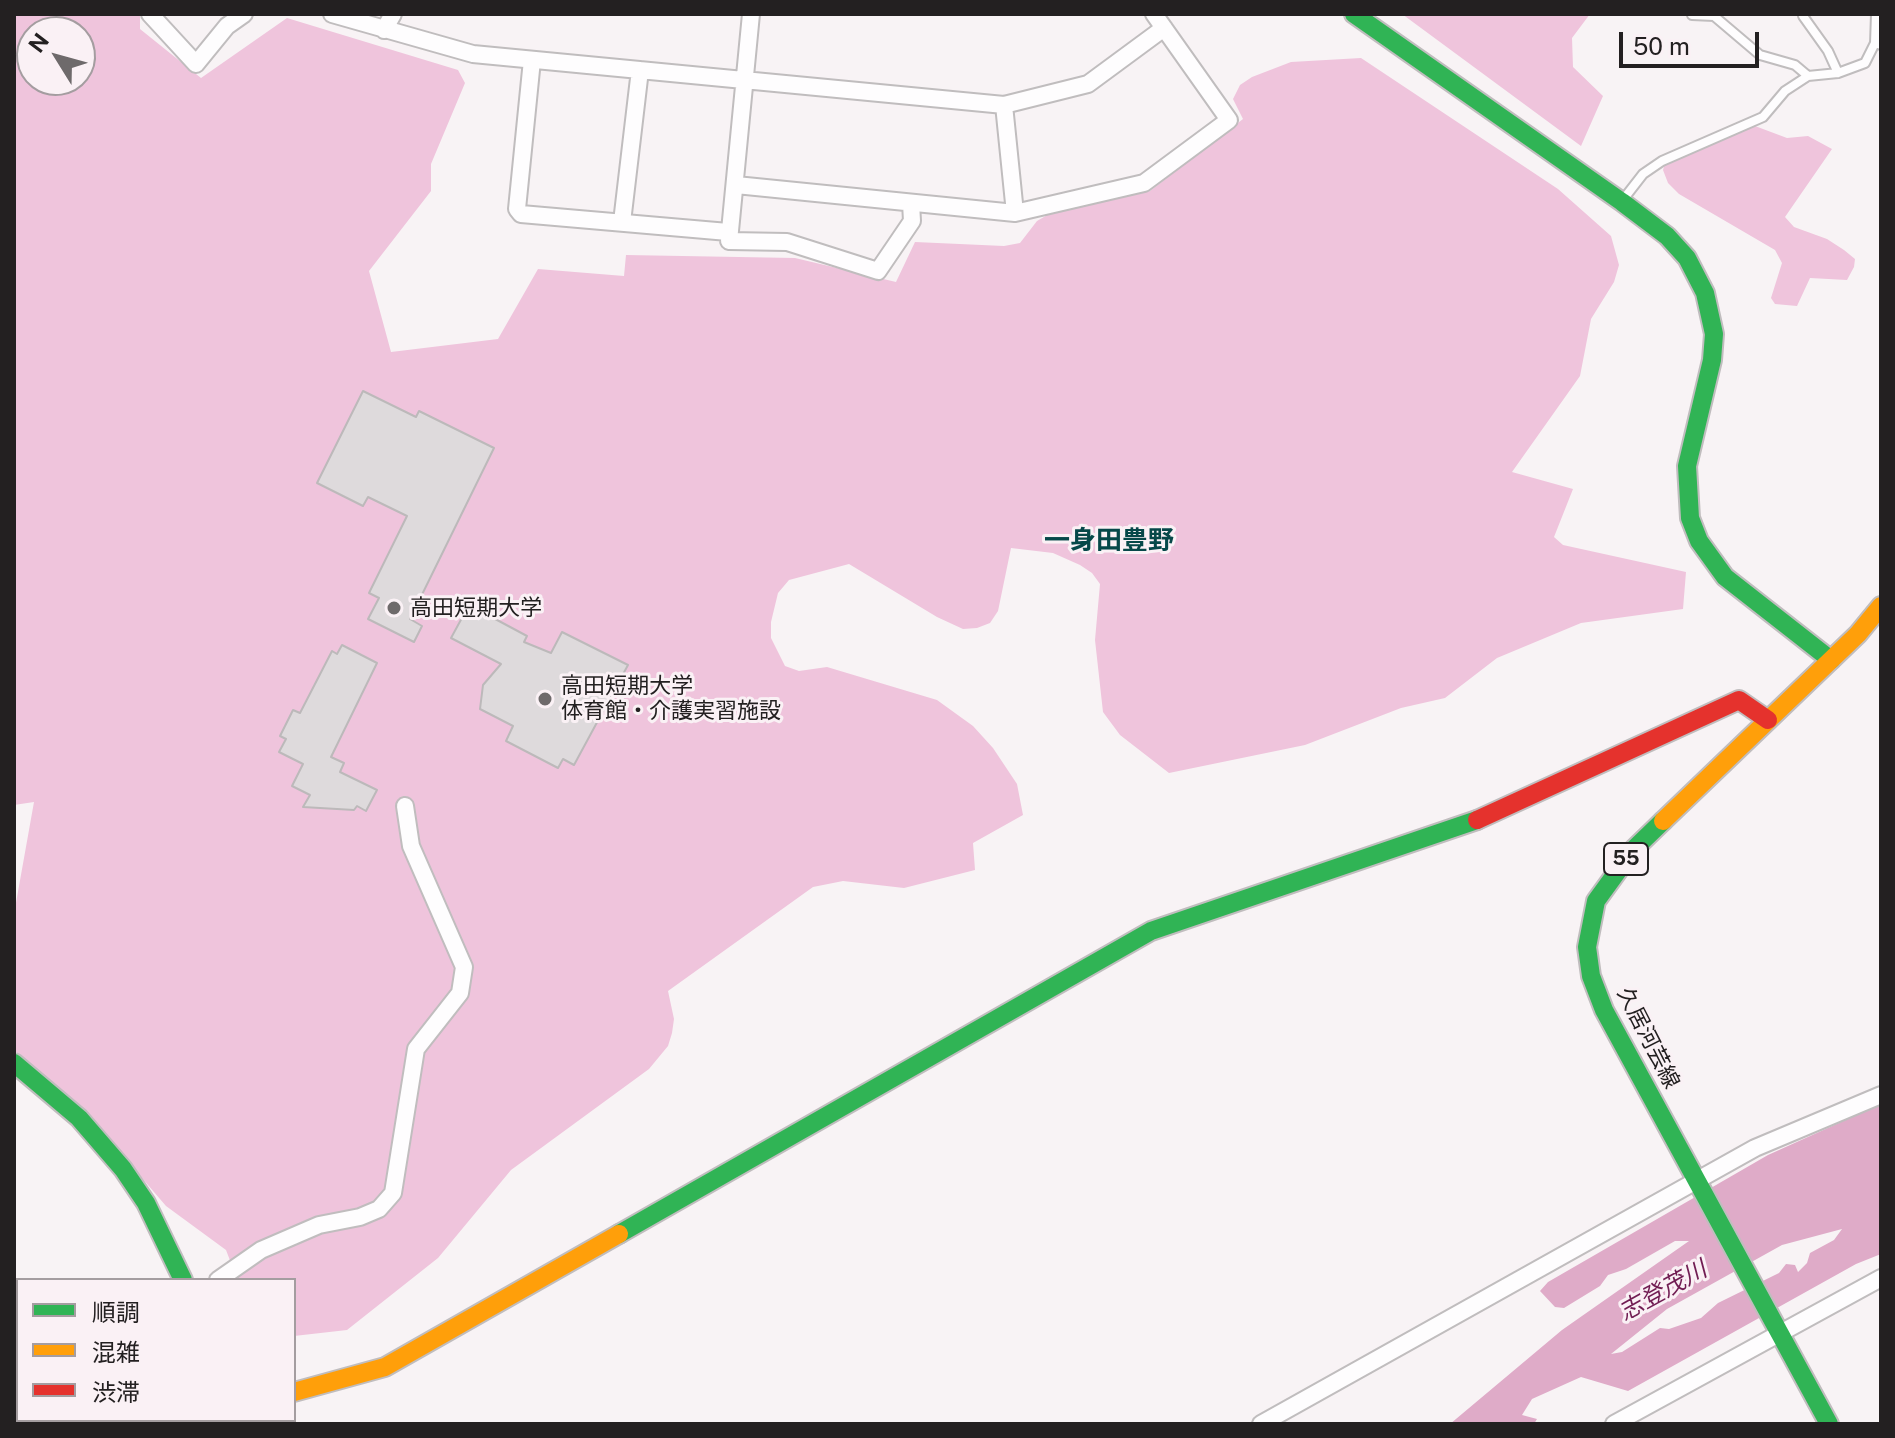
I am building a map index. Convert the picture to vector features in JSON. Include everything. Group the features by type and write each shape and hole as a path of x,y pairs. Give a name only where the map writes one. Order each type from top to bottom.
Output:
{"street":[{"path":"150,14 196,64 227,26 244,14"},
{"path":"332,14 473,54 1004,105 1088,84 1164,28"},
{"path":"384,30 393,14"},
{"path":"751,14 729,241 787,242 878,271 912,221 911,203"},
{"path":"736,185 1015,213 1144,183 1229,120 1154,14"},
{"path":"1354,14 1622,202 1667,236 1687,258 1696,272 1711,313 1712,360 1687,466 1686,491 1699,541 1725,577 1831,660"},
{"path":"532,60 517,209 521,214 728,232"},
{"path":"622,222 640,70"},
{"path":"1004,105 1015,213"},
{"name":"久居河芸線","path":"1829,1424 1604,1010 1591,976 1587,947 1589,924 1596,901 1633,850 1831,660 1881,606"},
{"path":"296,1391 382,1369 1151,931 1492,815 1739,700 1768,720"},
{"path":"221,1278 261,1250 319,1225 360,1217 379,1209 393,1193 416,1049 460,993 464,967 411,846 405,806"},
{"path":"14,1063 79,1118 123,1169 146,1203 182,1278"},
{"path":"1261,1424 1755,1148 1881,1095"},
{"path":"1614,1424 1778,1331 1881,1278"}],"lane":[{"path":"1622,202 1643,174 1662,161 1763,117 1785,91 1808,76 1838,73 1865,63 1878,44 1876,14"},
{"path":"1692,15 1714,16 1760,55 1795,65 1808,76"},
{"path":"1803,16 1828,51 1838,73"}],"shaded area":[{"path":"14,14 140,14 140,29 201,78 287,18 458,70 465,83 431,164 431,191 369,271 391,352 498,339 538,269 624,276 626,255 795,258 896,282 915,242 1004,246 1020,243 1037,221 1049,214 1150,191 1243,119 1233,99 1240,85 1291,62 1361,58 1558,189 1611,236 1619,265 1614,282 1591,319 1580,376 1512,472 1573,489 1554,537 1563,545 1686,572 1683,609 1581,623 1497,658 1445,698 1401,708 1305,745 1169,773 1120,735 1103,712 1095,640 1100,584 1092,573 1080,565 1053,553 1011,548 998,611 990,623 963,629 937,617 849,564 789,580 778,593 771,622 771,638 785,666 799,671 827,667 937,700 973,726 993,748 1017,784 1023,815 973,843 975,870 904,888 843,881 813,887 668,991 674,1019 672,1033 668,1046 649,1069 511,1170 438,1258 347,1330 296,1336 296,1278 225,1278 231,1263 226,1250 166,1206 99,1128 14,1050 14,914 34,802 14,805"},
{"path":"1402,14 1590,14 1572,38 1573,67 1603,96 1581,146"},
{"path":"1755,126 1787,138 1808,136 1832,149 1785,217 1794,227 1827,239 1844,250 1855,259 1854,267 1847,280 1810,278 1797,306 1775,304 1771,298 1782,263 1775,250 1679,194 1668,183 1663,170 1667,156"}],"water":[{"name":"志登茂川","path":"1881,1104 1881,1254 1856,1264 1628,1391 1581,1377 1532,1399 1522,1415 1537,1419 1534,1424 1450,1424 1562,1330 1689,1241 1675,1241 1626,1269 1608,1275 1600,1286 1564,1308 1555,1307 1540,1291 1548,1282 1768,1155","holes":["1842,1229 1834,1240 1810,1253 1807,1263 1798,1272 1795,1265 1786,1264 1779,1273 1718,1303 1701,1318 1669,1329 1660,1328 1622,1352 1611,1354 1667,1309 1782,1245"]}],"building":[{"name":"高田短期大学","path":"363,391 416,417 419,411 494,448 410,619 422,626 414,642 368,619 379,598 369,593 407,516 368,497 363,506 317,483"},
{"name":"高田短期大学 体育館・介護実習施設","path":"469,605 527,636 524,642 551,653 562,632 628,665 574,765 563,759 558,768 506,741 513,726 480,709 483,685 501,664 451,638"},
{"path":"342,645 377,663 331,757 344,763 340,772 377,790 366,811 357,806 354,810 303,807 310,795 292,786 303,764 279,752 286,739 280,736 293,710 300,713 332,651 337,654"}],"traffic: fast":[{"path":"1354,14 1622,202 1667,236 1687,258 1705,293 1714,334 1712,360 1687,466 1690,518 1699,541 1725,577 1831,660"},
{"path":"619,1234 1151,931 1477,820"},
{"path":"1663,821 1633,850 1596,901 1587,947 1591,976 1604,1010 1829,1424"},
{"path":"14,1063 79,1118 123,1169 146,1203 182,1278"}],"traffic: slow":[{"path":"1663,821 1858,634 1881,606"},
{"path":"296,1391 385,1367 619,1234"}],"traffic: jam":[{"path":"1477,820 1739,700 1768,720"}],"place":[{"name":"高田短期大学","path":"394,608"},
{"name":"高田短期大学 体育館・介護実習施設","path":"545,699"}],"district":[{"name":"一身田豊野","path":"1109,541"}]}
